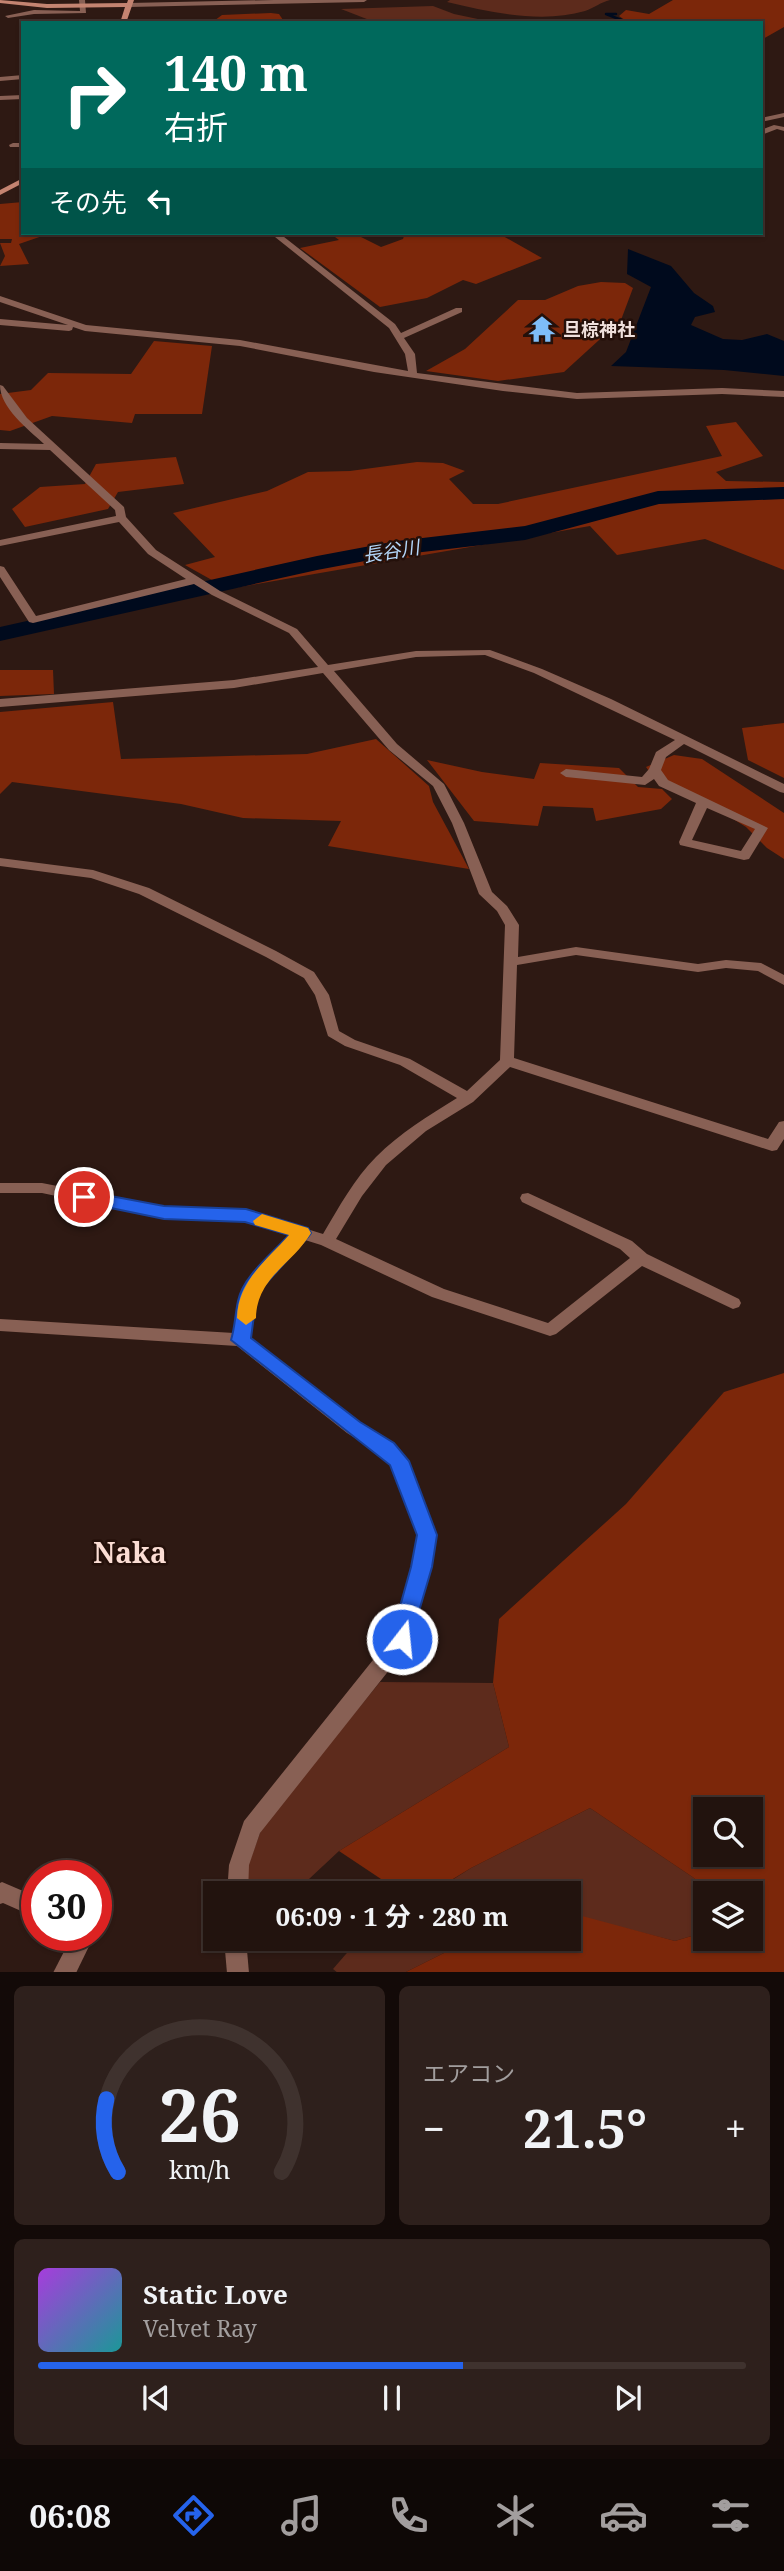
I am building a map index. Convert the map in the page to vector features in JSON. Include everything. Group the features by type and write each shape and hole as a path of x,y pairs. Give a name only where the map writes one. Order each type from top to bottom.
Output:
{"street":[{"path":"0,1 130,3 364,0"},
{"path":"4,17 34,12 80,13 84,12 83,3"},
{"path":"124,21 130,3"},
{"path":"4,17 23,21"},
{"path":"0,79 21,77"},
{"path":"0,98 21,97"},
{"path":"763,120 784,115"},
{"path":"763,133 784,129"},
{"path":"13,145 21,145"},
{"path":"0,193 21,181"},
{"path":"277,235 392,326 410,354 413,375"},
{"path":"0,299 85,328"},
{"path":"399,337 459,310"},
{"path":"0,322 240,343 413,375 577,396 722,391 784,394"},
{"path":"0,388 24,420 121,509 121,518 152,552 216,593 293,631 393,747 438,784 458,823 486,894 502,909 512,925 507,1061 468,1098 421,1127 381,1161 356,1192 327,1241"},
{"path":"0,446 55,447"},
{"path":"0,543 121,518"},
{"path":"0,569 33,620 195,580"},
{"path":"0,703 234,684 416,654 486,652 538,671 784,789"},
{"path":"566,773 645,781 655,770 660,755 684,739"},
{"path":"655,770 663,783 762,828 744,856 685,842 703,802"},
{"path":"0,862 93,874 144,891 194,915 309,975 322,995 333,1033 350,1043 405,1062 468,1098"},
{"path":"512,962 576,951 698,968 726,964 761,967 784,981"},
{"path":"507,1061 772,1146 784,1126"},
{"path":"0,1188 42,1188 164,1213 246,1216 327,1241 438,1293 550,1330 641,1258"},
{"path":"528,1198 626,1245 641,1258 733,1303"},
{"path":"241,1340 246,1321 247,1300 254,1285 302,1233"},
{"path":"0,1325 241,1340 353,1428 387,1449 399,1461 427,1535 422,1567 402,1639 378,1673 251,1828 239,1865 238,1881"},
{"path":"0,1895 2,1892 21,1901"},
{"path":"64,1972 75,1951"},
{"path":"236,1951 238,1972"}],"shaded area":[{"path":"610,0 568,15 533,17 447,2"},
{"path":"673,0 784,0 784,27 763,39 763,21 626,21 619,16 626,10 649,14"},
{"path":"433,6 454,14 487,21 372,21 341,9"},
{"path":"271,13 279,14 283,20 214,21 222,15"},
{"path":"21,202 21,235 45,235 19,244 29,264 0,266 5,256 0,243 11,243 12,239 0,239 0,204"},
{"path":"332,235 357,235 381,247 403,239 404,235 504,235 542,258 476,284 463,280 427,298 380,307 300,248 339,240"},
{"path":"601,282 625,283 633,288 621,320 564,372 498,381 426,371 465,349 518,300 545,300 578,286"},
{"path":"154,341 212,346 202,414 135,414 132,423 52,416 10,431 0,430 0,394 31,390 48,373 131,374"},
{"path":"736,422 763,456 716,472 726,481 784,482 784,570 705,539 617,555 590,526 228,589 185,565 215,557 173,513 267,491 308,472 350,471 417,462 443,463 465,471 449,479 473,504 498,504 722,456 706,426"},
{"path":"176,457 184,484 118,492 108,509 25,527 12,509 40,487 85,484 96,464"},
{"path":"0,670 53,670 54,694 0,696"},
{"path":"113,702 121,759 307,754 376,739 429,786 433,802 469,869 328,846 341,821 243,818 181,804 12,782 0,794 0,712"},
{"path":"784,723 784,778 748,760 742,728"},
{"path":"674,755 702,759 784,813 784,859 767,848 746,827 695,795 659,785 646,767"},
{"path":"427,760 482,772 534,779 540,763 619,768 638,787 662,789 672,799 661,809 596,821 593,808 543,806 538,826 474,821"},
{"path":"784,1373 784,1972 406,1972 448,1951 581,1951 581,1916 675,1941 693,1936 693,1951 763,1951 763,1881 696,1881 590,1808 450,1881 384,1881 339,1851 509,1747 493,1683 499,1619 626,1504 724,1392"},
{"path":"380,1682 493,1683 509,1747 339,1851 307,1881 246,1881 248,1866 263,1825"},
{"path":"590,1808 694,1878 696,1881 693,1881 693,1936 675,1941 581,1917 581,1881 450,1881"},
{"path":"349,1951 448,1951 406,1972 337,1972 333,1969"}],"water":[{"path":"628,249 671,266 694,293 713,306 715,312 695,317 691,325 723,339 742,340 767,334 784,341 784,376 724,370 611,366 626,352 651,287 627,274"}],"waterway":[{"path":"616,14 606,14 624,21"},
{"name":"長谷川","path":"0,634 317,563 397,548 525,533 658,498 784,493"}],"slow traffic":[{"path":"246,1318 247,1300 254,1285 302,1233 262,1221"}],"place":[{"name":"旦椋神社","path":"542,329"}],"district":[{"name":"Naka","path":"130,1552"}],"route":[{"path":"84,1197 164,1213 246,1216 302,1233 254,1285 247,1300 246,1321 241,1340 260,1358 353,1428 387,1449 399,1461 408,1492 427,1535 422,1567 402,1639"}]}
